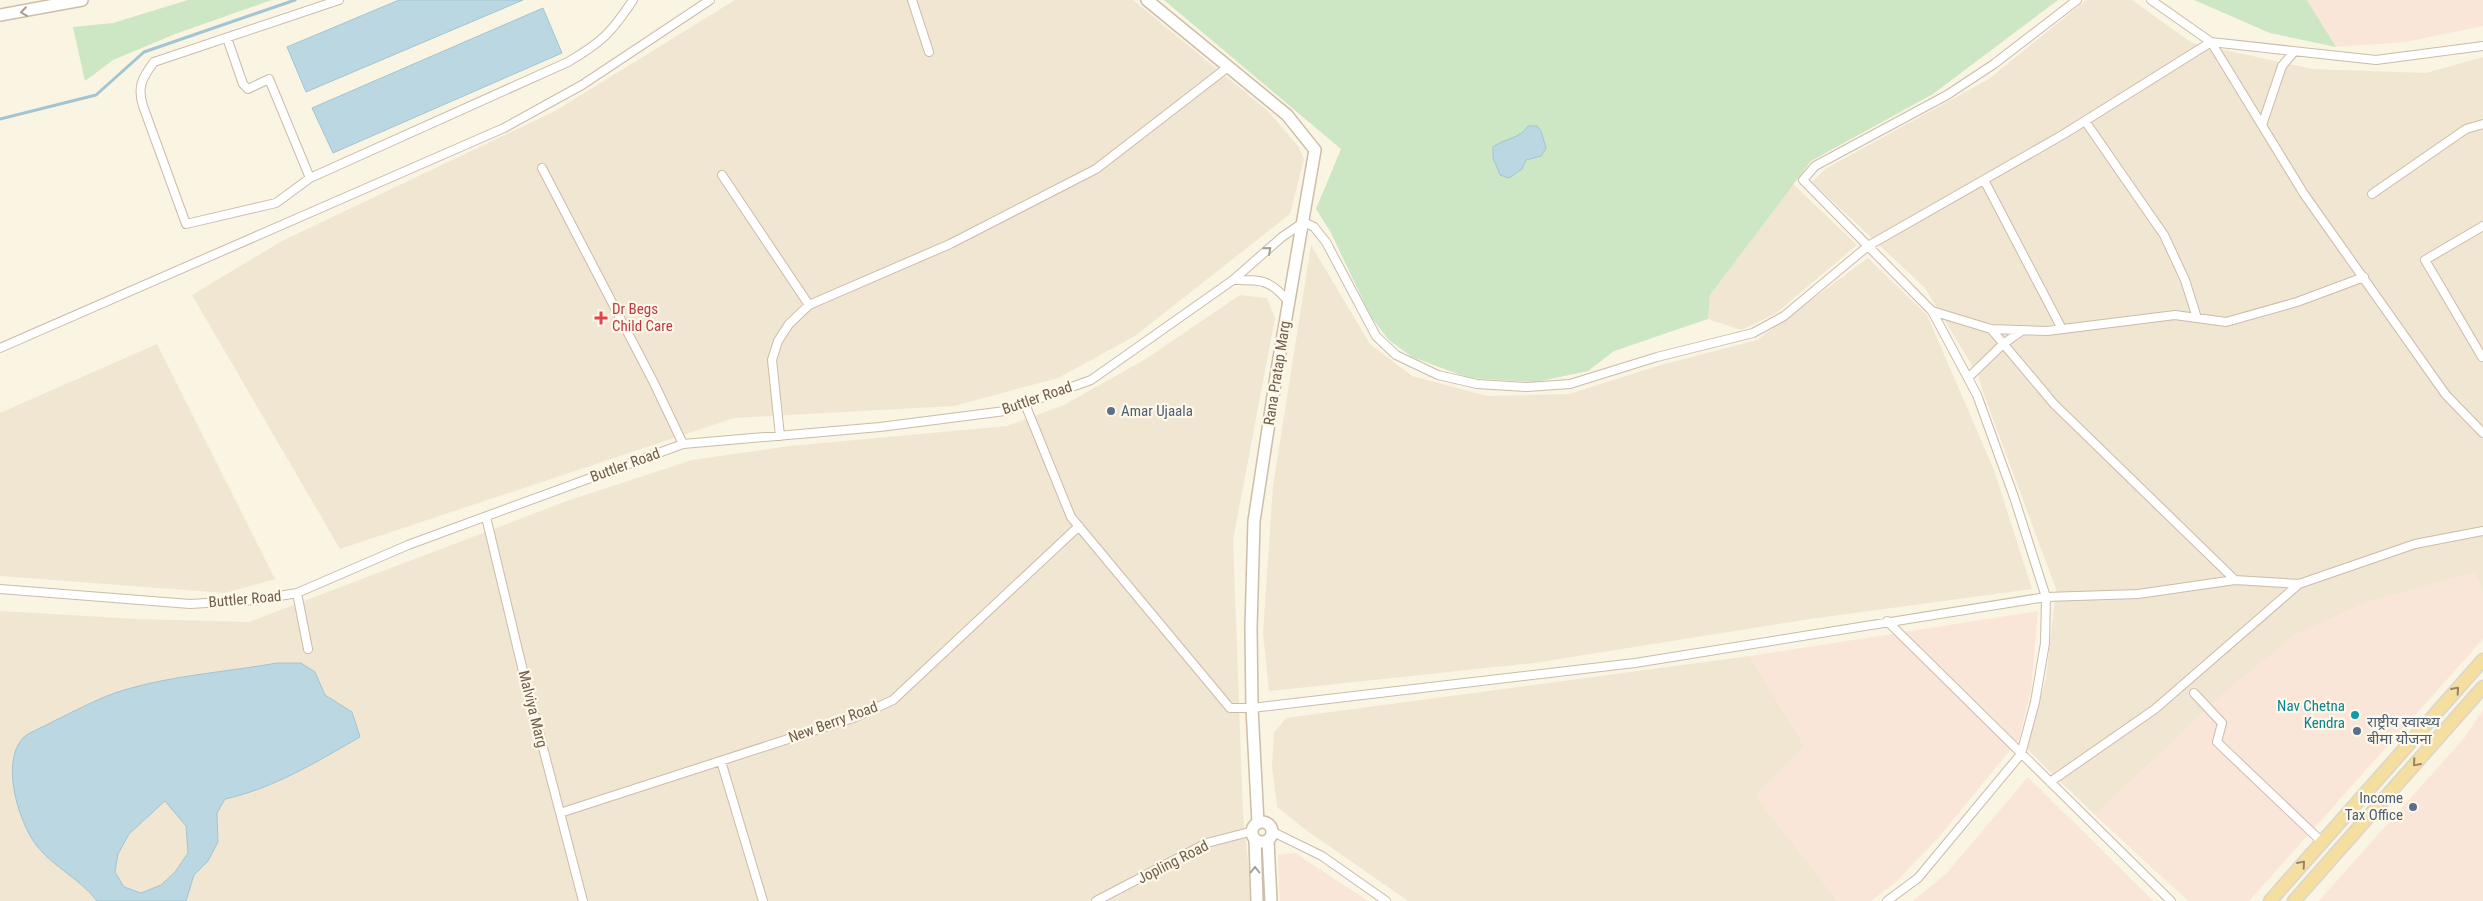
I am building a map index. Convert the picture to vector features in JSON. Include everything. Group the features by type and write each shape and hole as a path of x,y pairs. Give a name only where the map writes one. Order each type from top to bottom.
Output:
{"main road":[{"path":"2270,901 2483,660"},
{"path":"2294,901 2482,690"}],"street":[{"path":"0,15 82,0"},
{"path":"339,0 154,62 142,78 138,92 142,106 186,224 276,203 310,178 568,62 602,40 617,24 633,0"},
{"path":"0,348 504,128 582,85 710,0"},
{"path":"912,0 929,52"},
{"name":"Rana Pratap Marg","path":"1147,0 1286,115 1315,150 1254,521 1251,628 1257,901"},
{"path":"1887,901 1918,878 2021,754 2035,702 2044,643 2046,597 2014,497 1977,395 1932,311 1802,180 1815,166 1947,95 1994,64 2077,0"},
{"path":"2151,0 2211,42 2304,194 2446,395 2483,433"},
{"path":"226,38 243,84 248,89 269,79 310,178"},
{"path":"1304,222 1314,227 1326,242 1376,336 1396,355 1438,375 1477,384 1527,387 1570,384 1657,357 1753,333 1784,316 1868,246 2085,120 2211,42 2376,60 2483,46"},
{"path":"2262,125 2282,66 2294,52"},
{"path":"780,436 772,360 778,341 789,324 809,305 950,244 1096,169 1228,66"},
{"path":"2085,120 2164,235 2185,280 2197,318"},
{"path":"2372,194 2466,129 2483,124"},
{"path":"542,168 654,382 683,444"},
{"path":"722,175 809,305"},
{"path":"1984,180 2062,329"},
{"name":"Buttler Road","path":"0,590 190,604 256,600 297,593 408,545 683,444 928,421 1005,411 1090,380 1233,280 1282,238 1304,222"},
{"path":"2482,357 2425,260 2483,226"},
{"path":"1932,311 1991,329 2062,329 2175,315 2226,322 2298,302 2364,277"},
{"path":"1233,280 1260,280 1276,287 1289,302"},
{"path":"1991,329 2054,404 2234,580"},
{"path":"1968,378 2003,344 2023,330"},
{"path":"1025,404 1071,517 1230,708 1252,708 1635,663 1887,621 2046,597 2138,594 2234,580 2299,584"},
{"name":"Malviya Marg","path":"486,517 583,901"},
{"name":"New Berry Road","path":"560,813 856,717 893,700 1079,526"},
{"path":"2050,782 2155,709 2299,584 2416,544 2483,531"},
{"path":"297,593 308,649"},
{"path":"1887,621 2171,901"},
{"path":"2194,693 2222,722 2217,742 2322,842"},
{"path":"721,761 763,901"},
{"path":"1270,836 1263,842 1255,831 1268,824 1270,836 1271,901"},
{"name":"Jopling Road","path":"1096,901 1207,843 1255,831"},
{"path":"1270,836 1322,856 1386,901"}],"shaded area":[{"path":"735,0 1133,0 1268,111 1298,146 1304,159 1290,214 1135,336 1058,378 954,406 734,418 340,549 192,295 282,241 555,111"},
{"path":"2086,0 2132,0 2192,43 2312,69 2426,73 2483,57 2483,593 2474,572 2232,686 2095,815 2027,749 2046,678 2056,589 1979,377 1925,288 1812,182 1827,168 1989,79"},
{"path":"2307,0 2483,0 2483,26 2405,42 2336,47"},
{"path":"1793,184 1857,245 1775,314 1741,330 1708,319 1710,295"},
{"path":"1311,245 1370,344 1412,376 1487,396 1569,394 1661,365 1757,340 1868,258 1927,315 1994,470 2032,589 1810,619 1534,663 1269,691 1263,633 1273,486"},
{"path":"1240,295 1267,298 1275,318 1233,540 1243,813 1252,901 0,901 0,611 138,619 249,622 567,501 692,460 790,446 1007,426 1064,405 1144,360"},
{"path":"157,344 275,579 225,593 0,576 0,413"},
{"path":"2474,572 2483,593 2483,639 2249,901 2188,901 2095,815 2232,686 2294,635 2366,602"},
{"path":"2038,611 2031,690 2019,739 1939,837 1896,882 1871,901 1838,901 1756,796 1805,747 1750,656"},
{"path":"1750,656 1805,747 1756,796 1838,901 1408,901 1306,830 1277,807 1272,766 1274,733 1286,718"},
{"path":"2483,710 2483,901 2319,901 2465,737"},
{"path":"2028,777 2153,901 1913,901 1946,874"},
{"path":"1295,853 1368,901 1280,901 1278,855"}],"green space":[{"path":"188,0 272,0 175,34 113,60 85,81 73,27 113,23"},
{"path":"1164,0 2058,0 1933,94 1811,161 1710,295 1708,319 1614,351 1588,371 1536,382 1469,378 1412,357 1389,340 1371,317 1330,231 1316,209 1341,149"},
{"path":"2194,0 2307,0 2336,47 2270,33"}],"water":[{"path":"399,0 523,0 306,92 287,47"},
{"path":"543,8 562,53 333,153 312,108"},
{"path":"1528,126 1537,126 1541,131 1546,148 1541,156 1526,160 1522,169 1509,178 1500,175 1493,158 1493,147 1521,134"},
{"path":"277,663 301,663 315,672 325,695 352,712 360,737 311,765 278,781 225,799 217,813 218,842 208,861 194,875 186,901 97,901 82,885 46,856 32,839 21,816 12,775 16,749 25,736 88,704 124,690 181,677","holes":["165,801 186,826 188,853 175,872 161,885 141,893 124,887 115,872 118,854 129,834"]}],"waterway":[{"path":"0,119 96,95 144,52 295,0"}],"place":[{"name":"Dr Begs Child Care","path":"601,318"},
{"name":"Amar Ujaala","path":"1111,411"},
{"name":"Nav Chetna Kendra","path":"2355,715"},
{"name":"राष्ट्रीय स्वास्थ्य बीमा योजना","path":"2357,731"},
{"name":"Income Tax Office","path":"2413,807"}]}
